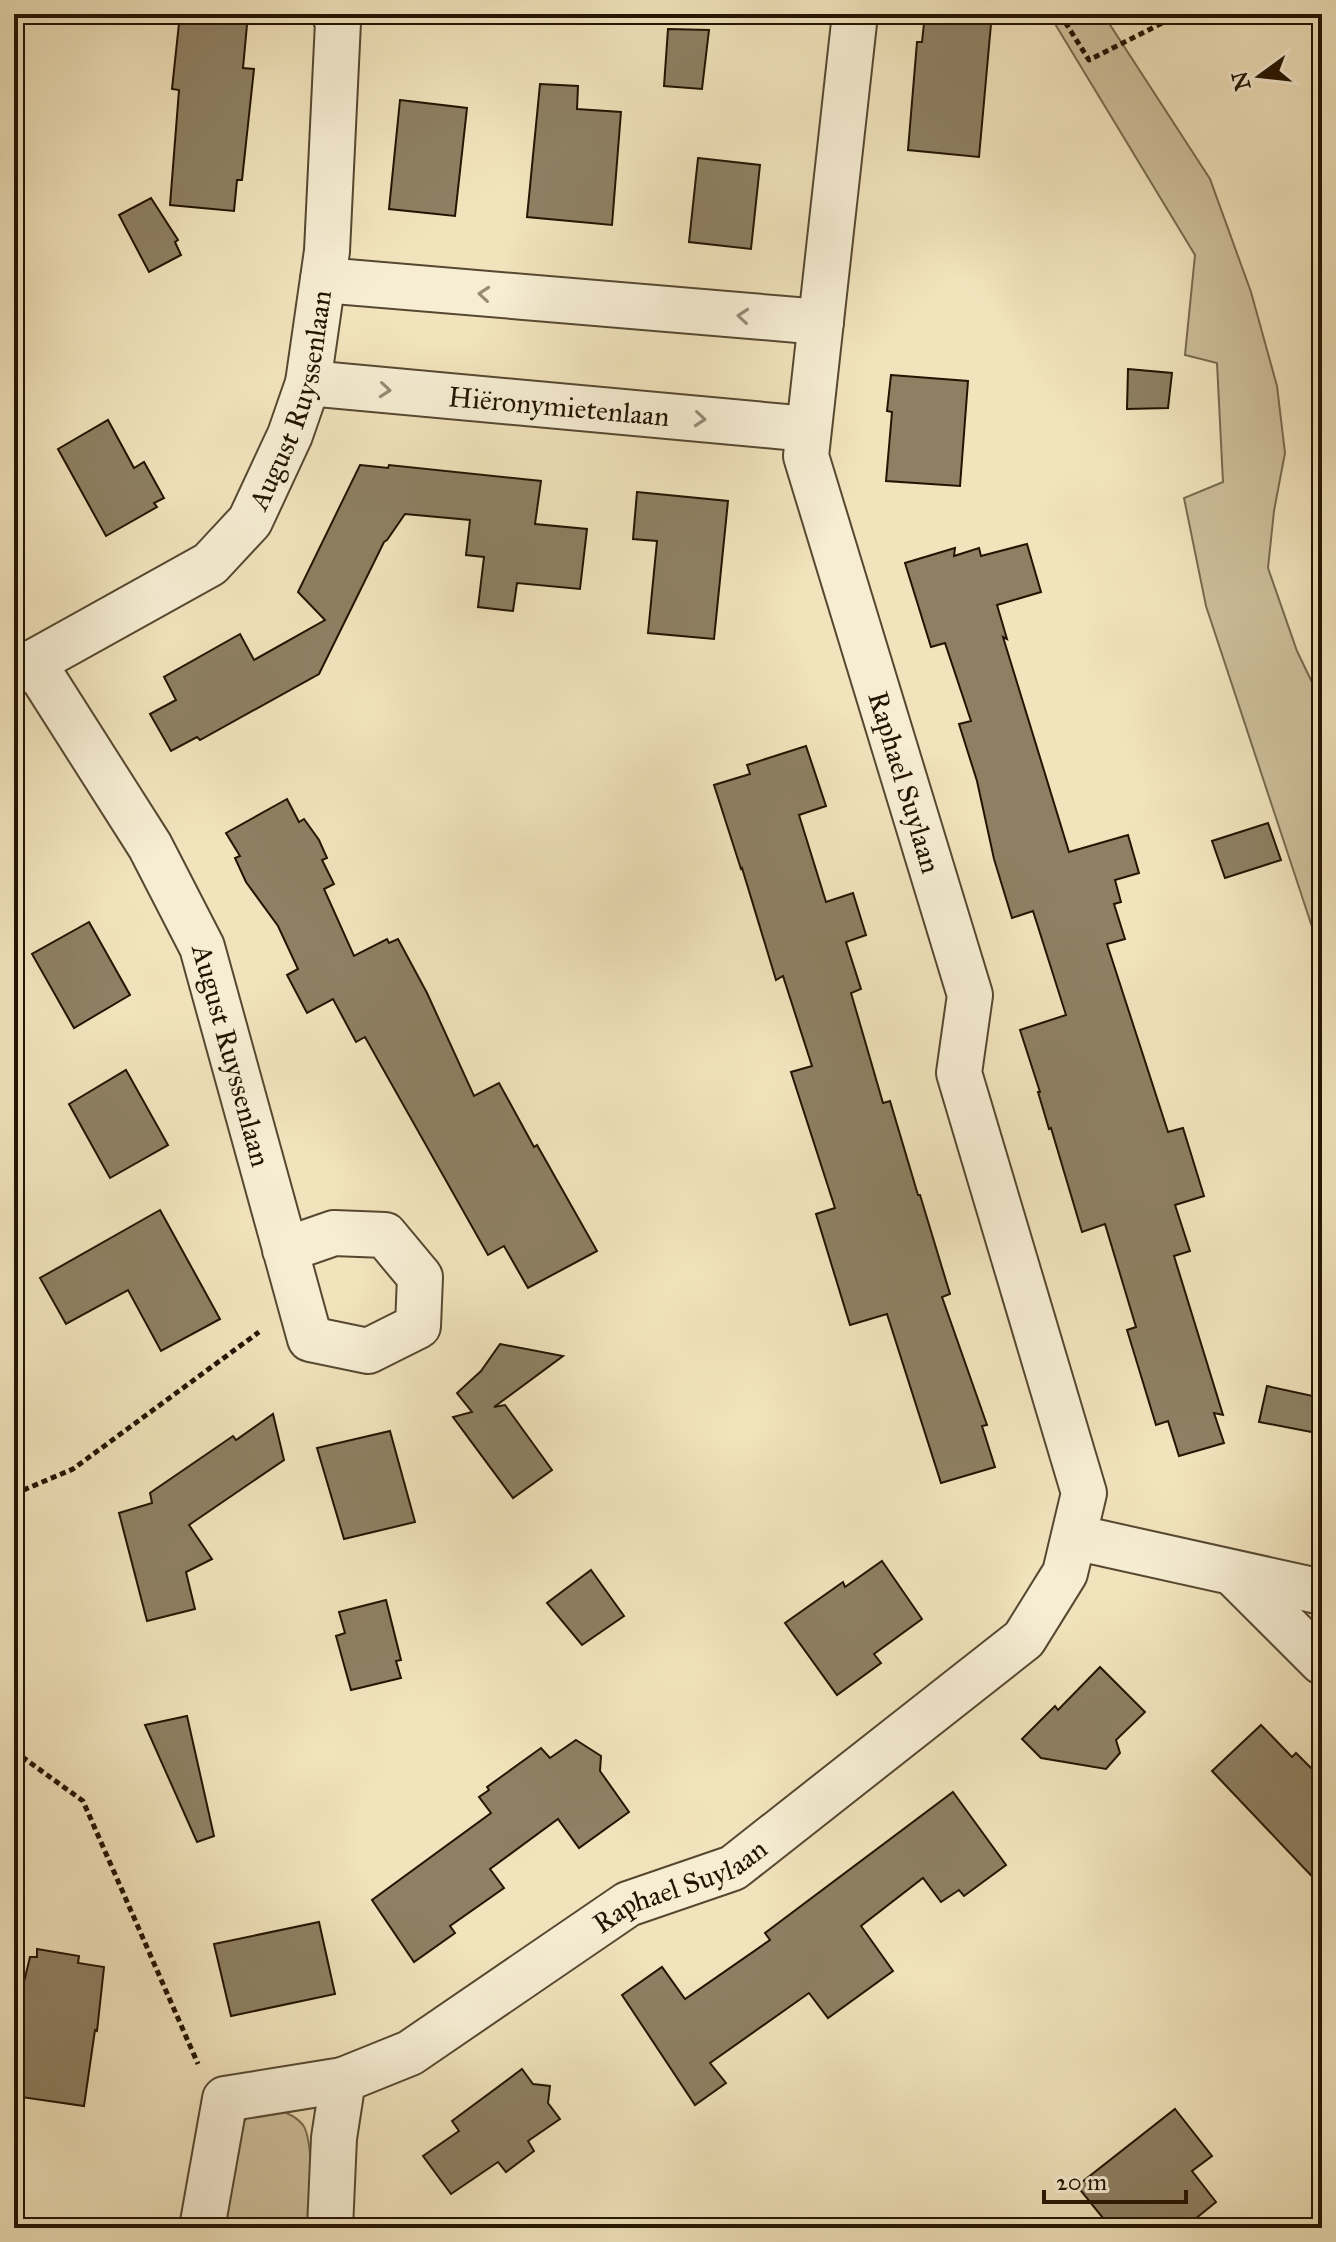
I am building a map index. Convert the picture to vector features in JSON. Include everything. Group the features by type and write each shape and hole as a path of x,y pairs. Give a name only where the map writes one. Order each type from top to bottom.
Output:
{"street":[{"name":"August Ruyssenlaan","path":"285,1250 334,1233 385,1235 420,1277 418,1326 368,1351 310,1339 285,1250 202,947 150,846 23,668 210,564 250,521 290,435 308,383 327,251 338,22 334,14"},
{"name":"Raphael Suylaan","path":"225,2099 343,2080 410,2053 628,1904 733,1868 1024,1639 1065,1573 1084,1493 959,1073 970,995 806,456 855,14"},
{"path":"323,280 821,322"},
{"name":"Hiëronymietenlaan","path":"308,383 808,429"},
{"path":"1074,1537 1322,1592"},
{"path":"1233,1573 1322,1662"},
{"path":"330,2228 334,2138 343,2080"},
{"path":"202,2228 225,2099"}],"path":[{"path":"1060,14 1089,60 1180,14"},
{"path":"14,1494 73,1469 300,1302"},
{"path":"14,1751 83,1801 203,2076 225,2099"}],"shaded area":[{"path":"1049,14 1103,14 1210,179 1251,292 1277,386 1285,453 1274,511 1268,568 1297,651 1322,703 1322,957 1206,606 1184,498 1223,482 1217,363 1185,355 1195,255"},
{"path":"269,2108 296,2118 307,2133 311,2228 220,2228 235,2134 249,2115"}],"building":[{"path":"180,14 248,14 243,68 254,69 242,180 237,180 234,211 170,205 179,90 172,89"},
{"path":"925,14 977,14 976,23 991,24 979,157 908,150 917,42 922,42"},
{"path":"668,29 709,30 702,89 664,86"},
{"path":"540,84 578,86 577,109 621,112 612,225 527,217"},
{"path":"400,100 467,108 455,216 389,209"},
{"path":"698,158 760,165 751,249 689,242"},
{"path":"151,198 178,240 175,242 181,255 149,272 119,215"},
{"path":"1128,369 1172,373 1168,408 1127,409"},
{"path":"891,375 968,381 960,486 886,481 892,412 887,411"},
{"path":"108,420 134,468 144,462 164,498 154,503 157,507 106,536 58,449"},
{"path":"360,465 388,468 389,465 541,481 535,524 587,529 580,589 517,583 513,611 478,607 484,557 466,555 470,520 405,514 384,542 319,674 200,740 197,737 171,751 150,714 176,700 164,677 240,634 254,660 325,620 298,592"},
{"path":"637,492 728,501 714,639 648,633 657,541 633,539"},
{"path":"1027,544 1041,592 997,605 1007,639 1003,637 1069,852 1128,835 1139,873 1115,880 1121,902 1114,904 1125,939 1107,944 1168,1132 1183,1128 1204,1196 1175,1205 1190,1251 1174,1256 1223,1415 1214,1413 1224,1443 1179,1456 1168,1421 1156,1425 1127,1330 1136,1327 1105,1224 1082,1232 1049,1129 1020,1030 1066,1015 1033,911 1012,918 959,724 971,721 945,643 931,647 905,563 955,548 954,556 979,548 981,556"},
{"path":"806,746 826,806 799,815 826,902 853,893 866,935 846,942 861,989 851,993 883,1103 890,1101 920,1195 950,1294 942,1297 987,1425 982,1426 995,1467 941,1483 887,1314 850,1325 816,1214 835,1208 791,1072 812,1066 783,976 776,980 714,785 750,774 747,765"},
{"path":"287,799 299,822 304,819 319,840 327,858 322,860 334,884 324,889 354,956 387,939 389,943 398,939 427,993 474,1096 499,1083 597,1251 528,1288 504,1246 488,1255 365,1037 356,1042 333,999 307,1013 287,975 298,969 278,926 246,882 235,858 240,856 226,833"},
{"path":"1268,823 1281,860 1225,878 1212,841"},
{"path":"89,922 130,995 74,1028 32,954"},
{"path":"126,1070 168,1145 110,1178 69,1104"},
{"path":"160,1210 220,1319 161,1351 128,1290 66,1324 40,1278"},
{"path":"500,1344 563,1356 494,1407 505,1405 552,1470 513,1498 453,1417 472,1412 457,1393 481,1371"},
{"path":"1267,1386 1322,1398 1322,1434 1259,1422"},
{"path":"273,1414 284,1460 189,1525 212,1559 186,1572 195,1609 147,1621 119,1513 152,1503 150,1493 233,1436 236,1440"},
{"path":"390,1431 415,1522 344,1539 317,1448"},
{"path":"882,1561 922,1619 874,1654 881,1663 837,1695 785,1623 843,1582 845,1587"},
{"path":"591,1570 624,1616 582,1645 547,1603"},
{"path":"386,1600 401,1660 396,1661 401,1678 351,1690 336,1636 345,1633 339,1612"},
{"path":"1100,1667 1145,1712 1116,1740 1120,1753 1106,1769 1041,1758 1022,1739 1055,1706 1058,1710"},
{"path":"187,1716 214,1836 197,1842 145,1725"},
{"path":"1261,1725 1292,1757 1296,1753 1322,1779 1322,1887 1212,1771"},
{"path":"576,1740 601,1756 600,1771 629,1812 579,1848 558,1819 490,1869 504,1888 450,1926 455,1933 414,1962 372,1900 491,1813 479,1797 489,1790 487,1787 541,1748 550,1758"},
{"path":"953,1792 1006,1865 964,1896 959,1890 941,1902 923,1878 861,1926 893,1971 828,2018 809,1993 710,2063 726,2083 695,2105 622,1995 662,1967 685,1999 770,1940 765,1933"},
{"path":"319,1922 335,1994 231,2016 214,1944"},
{"path":"37,1949 79,1956 78,1963 104,1967 84,2106 14,2096 14,2023 30,1957 37,1957"},
{"path":"522,2069 533,2084 550,2086 548,2103 560,2119 528,2141 534,2151 506,2172 498,2162 451,2194 423,2156 459,2131 452,2121"},
{"path":"1175,2109 1212,2156 1192,2171 1216,2202 1184,2228 1111,2228 1077,2186"}]}
